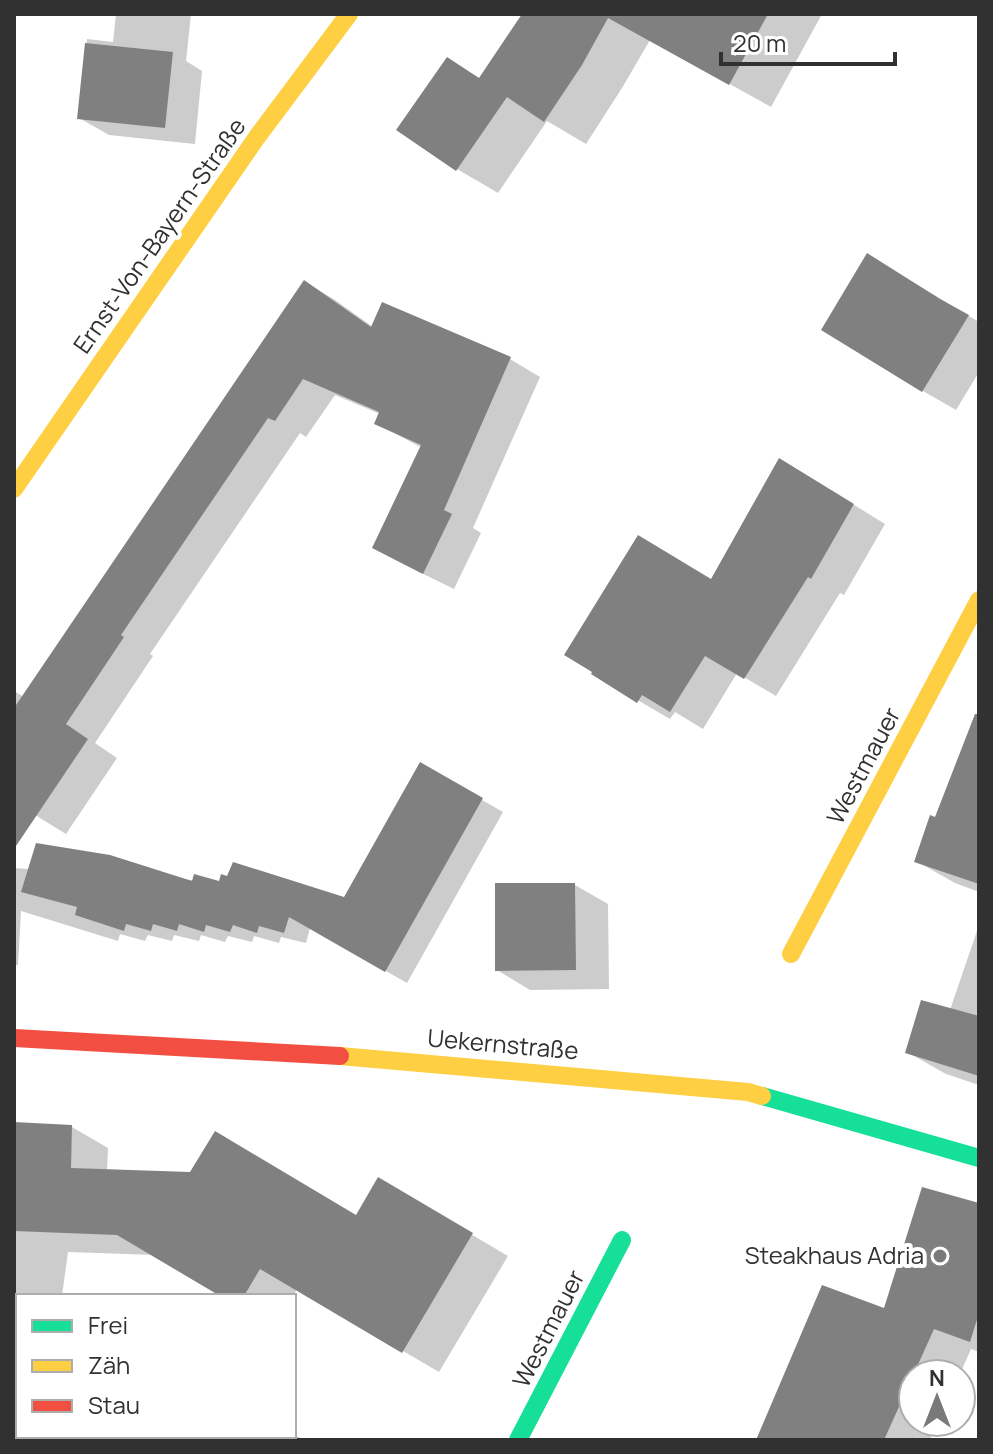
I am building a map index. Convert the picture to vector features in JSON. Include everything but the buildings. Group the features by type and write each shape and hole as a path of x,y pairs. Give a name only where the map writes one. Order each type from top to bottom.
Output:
{"street":[{"name":"Ernst-Von-Bayern-Straße","path":"14,489 257,137 349,14"},
{"name":"Westmauer","path":"791,954 979,600"},
{"name":"Uekernstraße","path":"14,1038 378,1058 748,1092 979,1158"},
{"name":"Westmauer","path":"518,1440 622,1240"}],"traffic: fast":[{"path":"762,1096 979,1158"},
{"path":"518,1440 622,1240"}],"traffic: slow":[{"path":"14,489 257,137 349,14"},
{"path":"791,954 979,600"},
{"path":"340,1056 748,1092 762,1096"}],"traffic: jam":[{"path":"14,1038 340,1056"}],"place":[{"name":"Steakhaus Adria","path":"940,1256"}]}
